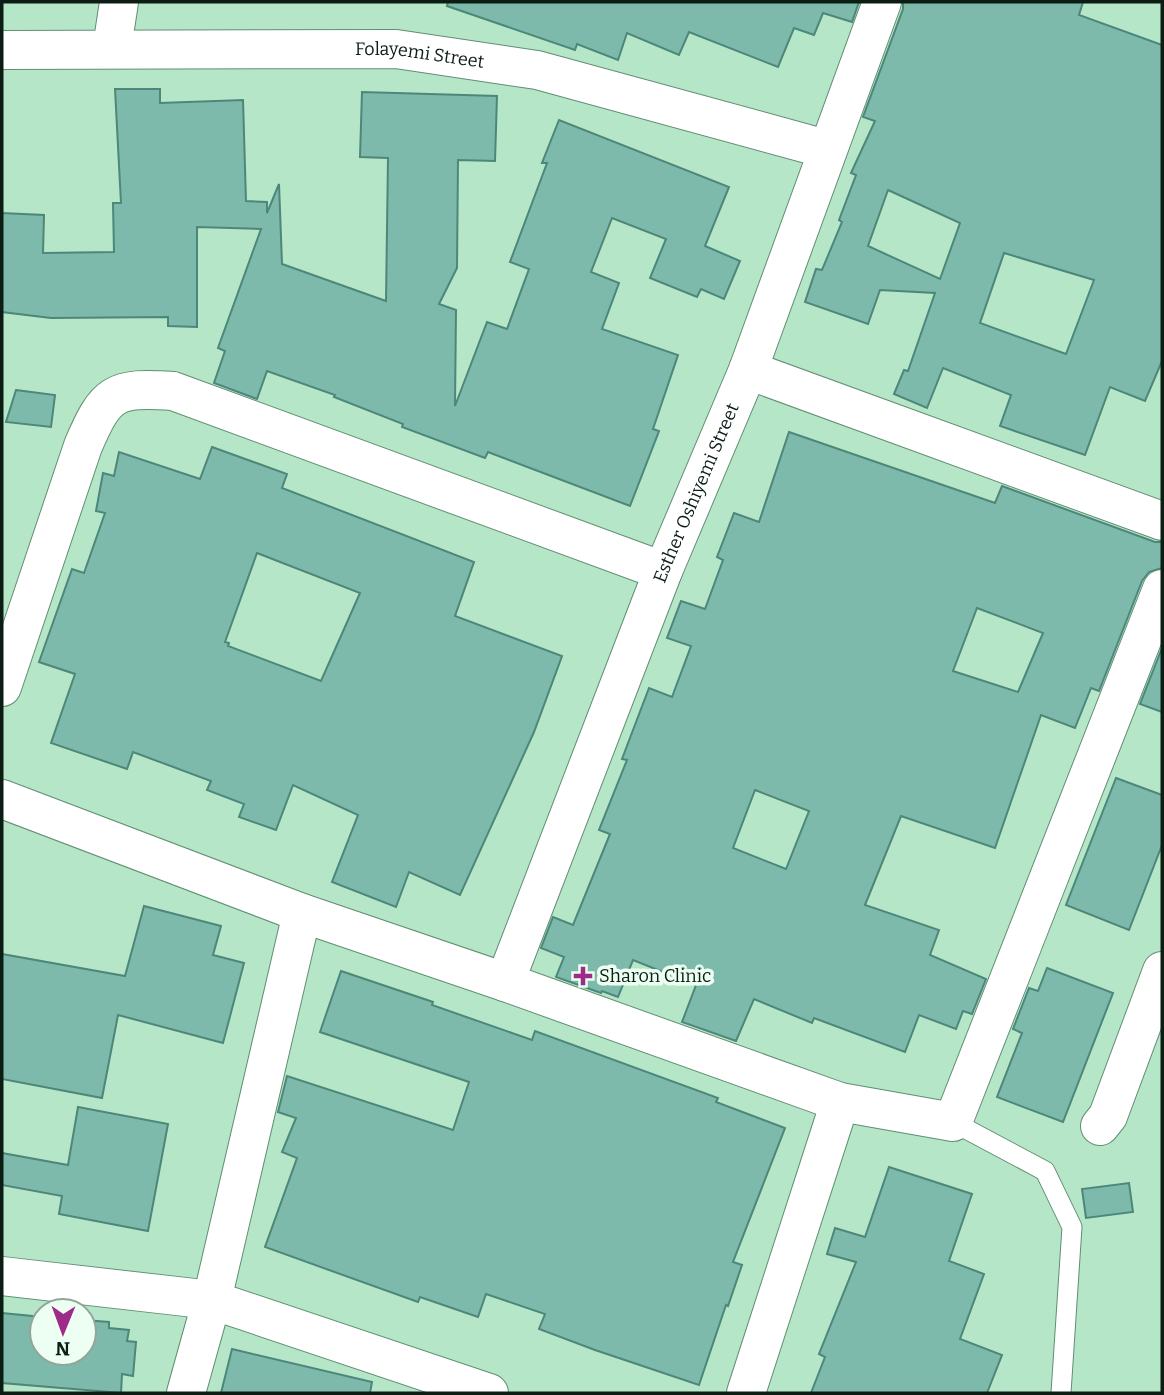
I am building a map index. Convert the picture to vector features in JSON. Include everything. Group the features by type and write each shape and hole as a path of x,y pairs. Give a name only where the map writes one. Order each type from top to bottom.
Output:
{"street":[{"path":"112,48 119,2"},
{"name":"Esther Oshiyemi Street","path":"505,982 663,571 748,370 882,2"},
{"name":"Folayemi Street","path":"2,50 396,49 537,70 827,149"},
{"path":"748,370 1162,520"},
{"path":"2,687 96,414 110,397 142,389 173,391 663,571"},
{"path":"2,799 302,913 505,982 840,1102 953,1122 1162,589"},
{"path":"186,1393 212,1300 302,913"},
{"path":"1100,1126 1108,1116 1162,971"},
{"path":"746,1393 840,1102"},
{"path":"2,1276 212,1300 489,1393"}],"lane":[{"path":"953,1122 1045,1171 1072,1227 1061,1393"}],"building":[{"path":"448,2 859,2 852,22 823,13 814,35 794,28 778,67 689,32 679,55 627,33 618,60 577,44 575,50 447,6"},
{"path":"903,2 1083,2 1079,15 1162,45 1162,361 1145,401 1110,387 1085,455 1000,426 1011,395 943,368 927,408 894,394 904,370 908,371 935,293 880,290 868,324 805,302 816,269 822,270 842,222 839,220 856,175 851,173 875,121 863,117 903,9","holes":["888,190 960,223 940,279 868,246","1004,253 1094,280 1066,354 980,323"]},
{"path":"115,89 160,89 160,103 243,100 246,201 267,202 267,213 279,184 282,264 386,301 388,158 360,157 362,92 497,96 495,161 458,160 457,268 439,304 456,310 455,406 487,322 507,329 529,269 510,262 547,163 542,163 559,120 729,187 705,246 740,261 724,299 701,289 697,297 650,278 666,239 612,218 591,272 619,283 602,329 678,355 653,429 659,431 630,506 488,452 485,458 402,427 403,424 334,397 335,395 267,371 257,399 214,383 225,351 218,348 261,229 197,227 197,327 168,326 168,317 51,318 2,312 2,213 44,215 43,253 114,252 113,203 121,203"},
{"path":"16,390 55,395 51,427 6,422"},
{"path":"789,432 995,503 1002,486 1155,542 1162,542 1162,568 1149,572 1142,581 1099,691 1091,688 1075,728 1041,715 995,848 901,816 865,905 939,930 930,955 986,979 972,1014 963,1011 956,1029 919,1015 905,1052 814,1018 812,1023 754,999 736,1041 682,1022 696,985 633,960 618,997 602,991 601,993 556,977 564,957 541,948 553,917 573,925 610,834 599,830 627,760 622,759 649,688 672,697 691,646 667,638 681,601 705,609 723,560 717,557 734,513 759,522","holes":["977,608 1043,633 1018,692 953,671","755,790 809,811 786,869 733,848"]},
{"path":"212,447 287,474 282,488 474,562 455,616 562,656 534,732 460,895 409,872 396,907 332,882 358,815 293,785 276,830 239,817 244,804 207,790 211,781 133,752 127,769 51,743 75,674 39,662 72,569 84,573 105,513 96,511 103,473 114,476 119,452 200,479","holes":["257,553 360,593 321,681 228,646 229,643 225,642"]},
{"path":"1162,648 1162,712 1140,704"},
{"path":"1116,778 1162,795 1162,845 1129,930 1066,905"},
{"path":"144,906 221,926 213,955 244,963 223,1043 118,1015 102,1098 2,1079 2,954 125,976"},
{"path":"1047,968 1113,993 1063,1122 997,1097 1022,1033 1013,1029 1029,988 1038,991"},
{"path":"341,971 433,1002 432,1005 532,1040 535,1031 718,1098 716,1102 785,1128 733,1262 742,1265 699,1385 539,1329 545,1314 486,1294 478,1317 420,1297 418,1302 265,1247 297,1158 282,1152 296,1118 278,1112 287,1076 453,1130 469,1082 320,1032"},
{"path":"78,1107 168,1124 148,1231 59,1214 62,1196 2,1185 2,1153 68,1165"},
{"path":"889,1167 972,1194 949,1261 984,1274 960,1339 1002,1355 987,1393 811,1393 825,1357 819,1354 856,1262 827,1254 835,1228 865,1237"},
{"path":"1129,1183 1133,1212 1086,1218 1082,1189"},
{"path":"2,1313 28,1316 28,1367 98,1367 98,1321 109,1322 109,1328 129,1330 127,1341 136,1342 133,1376 122,1374 121,1393 2,1383"},
{"path":"232,1349 372,1382 370,1393 221,1393"}],"place":[{"name":"Sharon Clinic","path":"583,976"}]}
